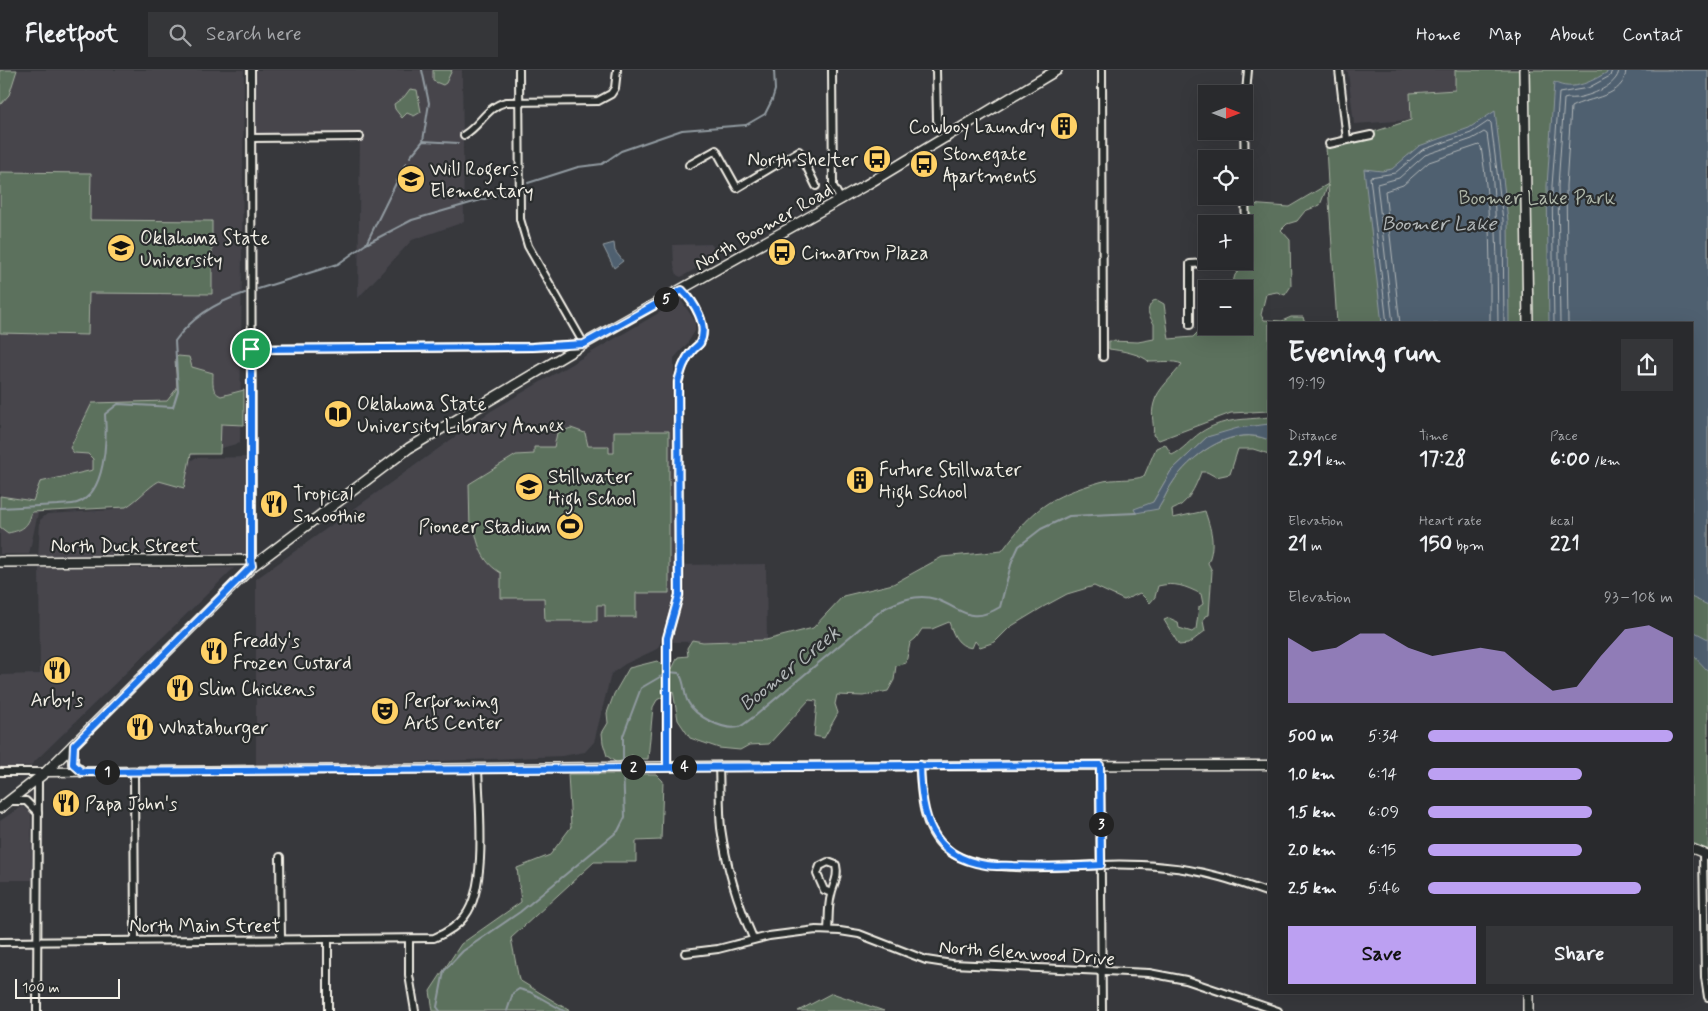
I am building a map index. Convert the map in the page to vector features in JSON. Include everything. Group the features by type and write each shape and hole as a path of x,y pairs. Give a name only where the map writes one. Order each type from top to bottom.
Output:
{"main road":[{"name":"North Boomer Road","path":"0,808 38,779 74,745 252,563 409,448 584,344 841,200 947,138 1057,70"},
{"path":"1524,70 1528,322"},
{"name":"North Duck Street","path":"0,562 252,563"},
{"path":"74,745 73,764 82,772"},
{"path":"1528,994 1528,1011"}],"street":[{"path":"251,70 252,563"},
{"path":"251,349 532,347 584,344 528,246 520,219 519,70"},
{"path":"464,135 476,127 492,108 506,102 598,100 613,91 617,83 617,70"},
{"path":"832,70 833,186 841,200"},
{"path":"936,70 937,120 947,138"},
{"path":"1102,70 1103,357"},
{"path":"1246,215 1244,116 1248,70"},
{"path":"1339,70 1347,140"},
{"path":"1329,144 1371,135"},
{"path":"251,138 360,137"},
{"path":"689,165 716,150 737,188 799,151 816,186"},
{"path":"1190,325 1190,264 1198,263"},
{"path":"667,767 667,638 679,595 678,382 682,367 692,350 700,343 702,334 702,321 690,298 682,290"},
{"path":"920,765 922,797 929,825 946,849 958,857 987,866 1101,865 1168,867 1195,870 1220,876 1268,893"},
{"path":"1100,765 1102,1011"},
{"path":"0,772 718,766 1268,765"},
{"path":"718,766 721,827 724,843 744,916 753,938"},
{"name":"North Main Street","path":"0,942 135,940 328,941 434,938 450,931 466,916 474,898 480,868 478,768"},
{"path":"134,771 135,940"},
{"path":"36,1011 38,779"},
{"path":"9,801 26,801 38,813"},
{"path":"1693,849 1706,854 1705,977 1708,997"},
{"path":"280,857 281,940"},
{"path":"828,930 831,893 837,882 837,870 836,865 828,862 820,866 817,874 824,890 831,893"},
{"name":"North Glenwood Drive","path":"685,953 718,949 753,938 828,930 859,934 926,960 944,963 1149,974 1186,980 1278,1011"},
{"path":"409,940 409,975 415,1011"},
{"path":"328,941 328,1011"}],"shaded area":[{"name":"Oklahoma State University","path":"0,70 244,70 240,443 154,466 116,498 38,513 29,554 0,554"},
{"name":"Will Rogers Elementary","path":"251,70 462,70 464,222 412,240 358,298 360,136 252,137"},
{"path":"1344,70 1455,70 1455,90 1410,93 1411,120 1354,124 1348,72"},
{"path":"711,244 719,256 681,277 677,275 674,265 673,245"},
{"name":"Stillwater High School","path":"681,300 695,321 695,331 687,344 674,358 674,565 766,564 767,641 661,642 657,649 625,664 611,674 594,742 585,752 562,756 256,769 256,579 491,411"},
{"path":"251,457 250,560 38,561 40,520 47,514 113,510 131,499 151,476 181,467 195,458"},
{"path":"39,568 234,568 30,766 0,768 0,675 40,674"},
{"path":"22,806 31,813 32,880 0,880 0,821"}],"green space":[{"path":"0,70 17,70 9,95 0,105"},
{"path":"433,70 452,70 446,83 443,85 433,81"},
{"name":"Boomer Lake Park","path":"1455,70 1708,70 1708,854 1693,849 1693,322 1337,322 1328,185 1320,205 1305,211 1297,221 1287,224 1281,230 1290,240 1291,286 1285,295 1277,292 1266,294 1261,315 1264,320 1282,321 1291,317 1303,317 1304,322 1268,322 1268,411 1231,413 1159,440 1153,435 1152,412 1154,403 1162,388 1182,364 1149,362 1146,359 1124,351 1109,349 1109,341 1138,342 1154,339 1154,324 1148,310 1153,301 1157,300 1164,304 1169,339 1193,337 1198,332 1198,335 1253,335 1253,280 1234,280 1239,270 1253,270 1253,215 1248,215 1248,205 1289,207 1328,184 1326,147 1411,120 1410,93 1455,90"},
{"path":"410,89 417,90 421,112 414,116 407,113 402,118 395,109 394,104 404,97"},
{"path":"0,172 91,173 90,220 212,221 212,294 89,293 88,335 0,333"},
{"path":"178,356 189,357 192,367 213,373 214,389 221,396 244,390 244,425 221,424 220,454 191,454 184,488 159,481 126,507 32,512 27,524 18,531 8,533 0,527 0,496 33,501 40,482 93,470 93,459 88,454 74,453 70,448 92,403 167,401 177,388 175,359"},
{"path":"1268,417 1268,424 1207,437 1171,471 1153,502 1158,509 1173,483 1184,469 1205,450 1217,443 1229,438 1242,436 1256,436 1268,440 1268,454 1253,449 1238,449 1230,474 1216,477 1207,472 1201,472 1187,500 1172,510 1173,518 1205,511 1212,537 1212,550 1208,563 1212,571 1209,615 1205,616 1203,621 1205,631 1188,644 1179,645 1164,620 1169,618 1178,622 1179,628 1192,632 1196,629 1199,607 1203,604 1201,594 1170,584 1158,586 1155,597 1150,603 1140,593 1124,600 1094,586 1067,594 1010,627 995,642 980,647 975,641 972,648 959,642 949,622 932,629 922,629 910,643 906,663 896,666 894,680 888,691 863,696 837,695 835,704 838,713 824,738 814,736 817,701 809,700 769,744 749,745 740,750 719,748 690,738 678,720 673,691 657,700 653,707 648,759 637,759 632,755 617,763 607,756 602,733 608,723 607,713 614,694 629,668 657,661 665,668 672,669 678,657 688,656 687,648 692,640 703,642 766,640 813,628 843,596 893,584 942,557 1002,551 1033,514 1055,499 1100,482 1140,478 1144,476 1156,448 1165,444 1172,455 1208,428 1233,420"},
{"name":"Pioneer Stadium","path":"571,428 585,433 588,446 609,446 609,453 614,453 614,431 669,431 669,593 636,593 636,617 605,617 605,605 597,605 597,621 545,621 544,598 501,598 501,573 486,560 478,544 475,531 470,531 469,484 516,455 534,454 534,447 554,447 557,433"},
{"path":"568,774 656,774 663,781 661,840 636,841 636,862 594,862 511,938 519,980 570,1011 433,1011 430,991 461,944 521,902 517,868 550,855 571,827"},
{"path":"832,993 884,1011 798,1011"}],"water":[{"name":"Boomer Lake","path":"1611,70 1708,70 1708,605 1693,598 1693,322 1549,322 1547,186 1554,82 1561,85 1576,86 1591,81"},
{"name":"Boomer Lake","path":"1495,111 1508,220 1509,322 1382,322 1364,169 1382,171 1392,169 1419,146 1469,128"},
{"path":"614,243 615,251 623,261 614,268 603,246"},
{"path":"1268,424 1268,440 1256,436 1242,436 1229,438 1217,443 1194,459 1175,479 1158,509 1136,513 1134,509 1153,502 1171,471 1207,437 1238,428"},
{"path":"1693,631 1708,639 1708,671 1693,655"}],"waterway":[{"path":"422,70 429,103 423,141"},
{"path":"528,183 578,167 602,164 621,151 682,130 746,125 765,114 775,90 774,70"},
{"path":"410,157 423,141 458,143"},
{"path":"366,244 406,163"},
{"path":"258,289 338,264 366,244 412,220 512,191"},
{"path":"0,508 72,504 87,498 94,489 103,464 106,437 105,414 118,404 173,407 178,391 175,341 189,325 206,311 245,293"},
{"name":"Boomer Creek","path":"669,672 679,673 683,681 686,699 703,717 725,727 739,727 755,716 883,609 915,597 928,597 966,614 981,615 989,612 1000,607 1012,561 1019,546 1041,529 1069,516 1136,513"},
{"name":"Boomer Creek","path":"623,765 623,736 641,688 665,674"},
{"name":"Boomer Creek","path":"440,1011 437,1007 444,971 463,951 520,912 618,831 625,817 623,769"},
{"name":"Boomer Creek","path":"507,1011 513,993 519,989 530,992 564,1011"}],"place":[{"name":"Cowboy Laundry","path":"1064,126"},
{"name":"North Shelter","path":"877,159"},
{"name":"Stonegate Apartments","path":"924,164"},
{"name":"Will Rogers Elementary","path":"411,179"},
{"name":"Oklahoma State University","path":"121,248"},
{"name":"Cimarron Plaza","path":"782,252"},
{"name":"Oklahoma State University Library Annex","path":"338,414"},
{"name":"Future Stillwater High School","path":"860,480"},
{"name":"Stillwater High School","path":"529,487"},
{"name":"Tropical Smoothie","path":"274,504"},
{"name":"Pioneer Stadium","path":"570,526"},
{"name":"Freddy's Frozen Custard","path":"214,651"},
{"name":"Arby's","path":"57,670"},
{"name":"Slim Chickens","path":"180,688"},
{"name":"Performing Arts Center","path":"385,711"},
{"name":"Whataburger","path":"140,727"},
{"name":"Papa John's","path":"66,803"}],"route":[{"path":"251,349 252,566 74,745 72,754 73,764 82,772 262,769 478,768 920,765 1100,765 1101,865 1077,867 987,866 958,857 946,849 929,825 922,797 920,765 667,767 667,638 675,615 679,595 678,382 682,367 692,350 700,343 702,334 702,321 690,298 682,290 584,344 532,347 251,349"}]}
